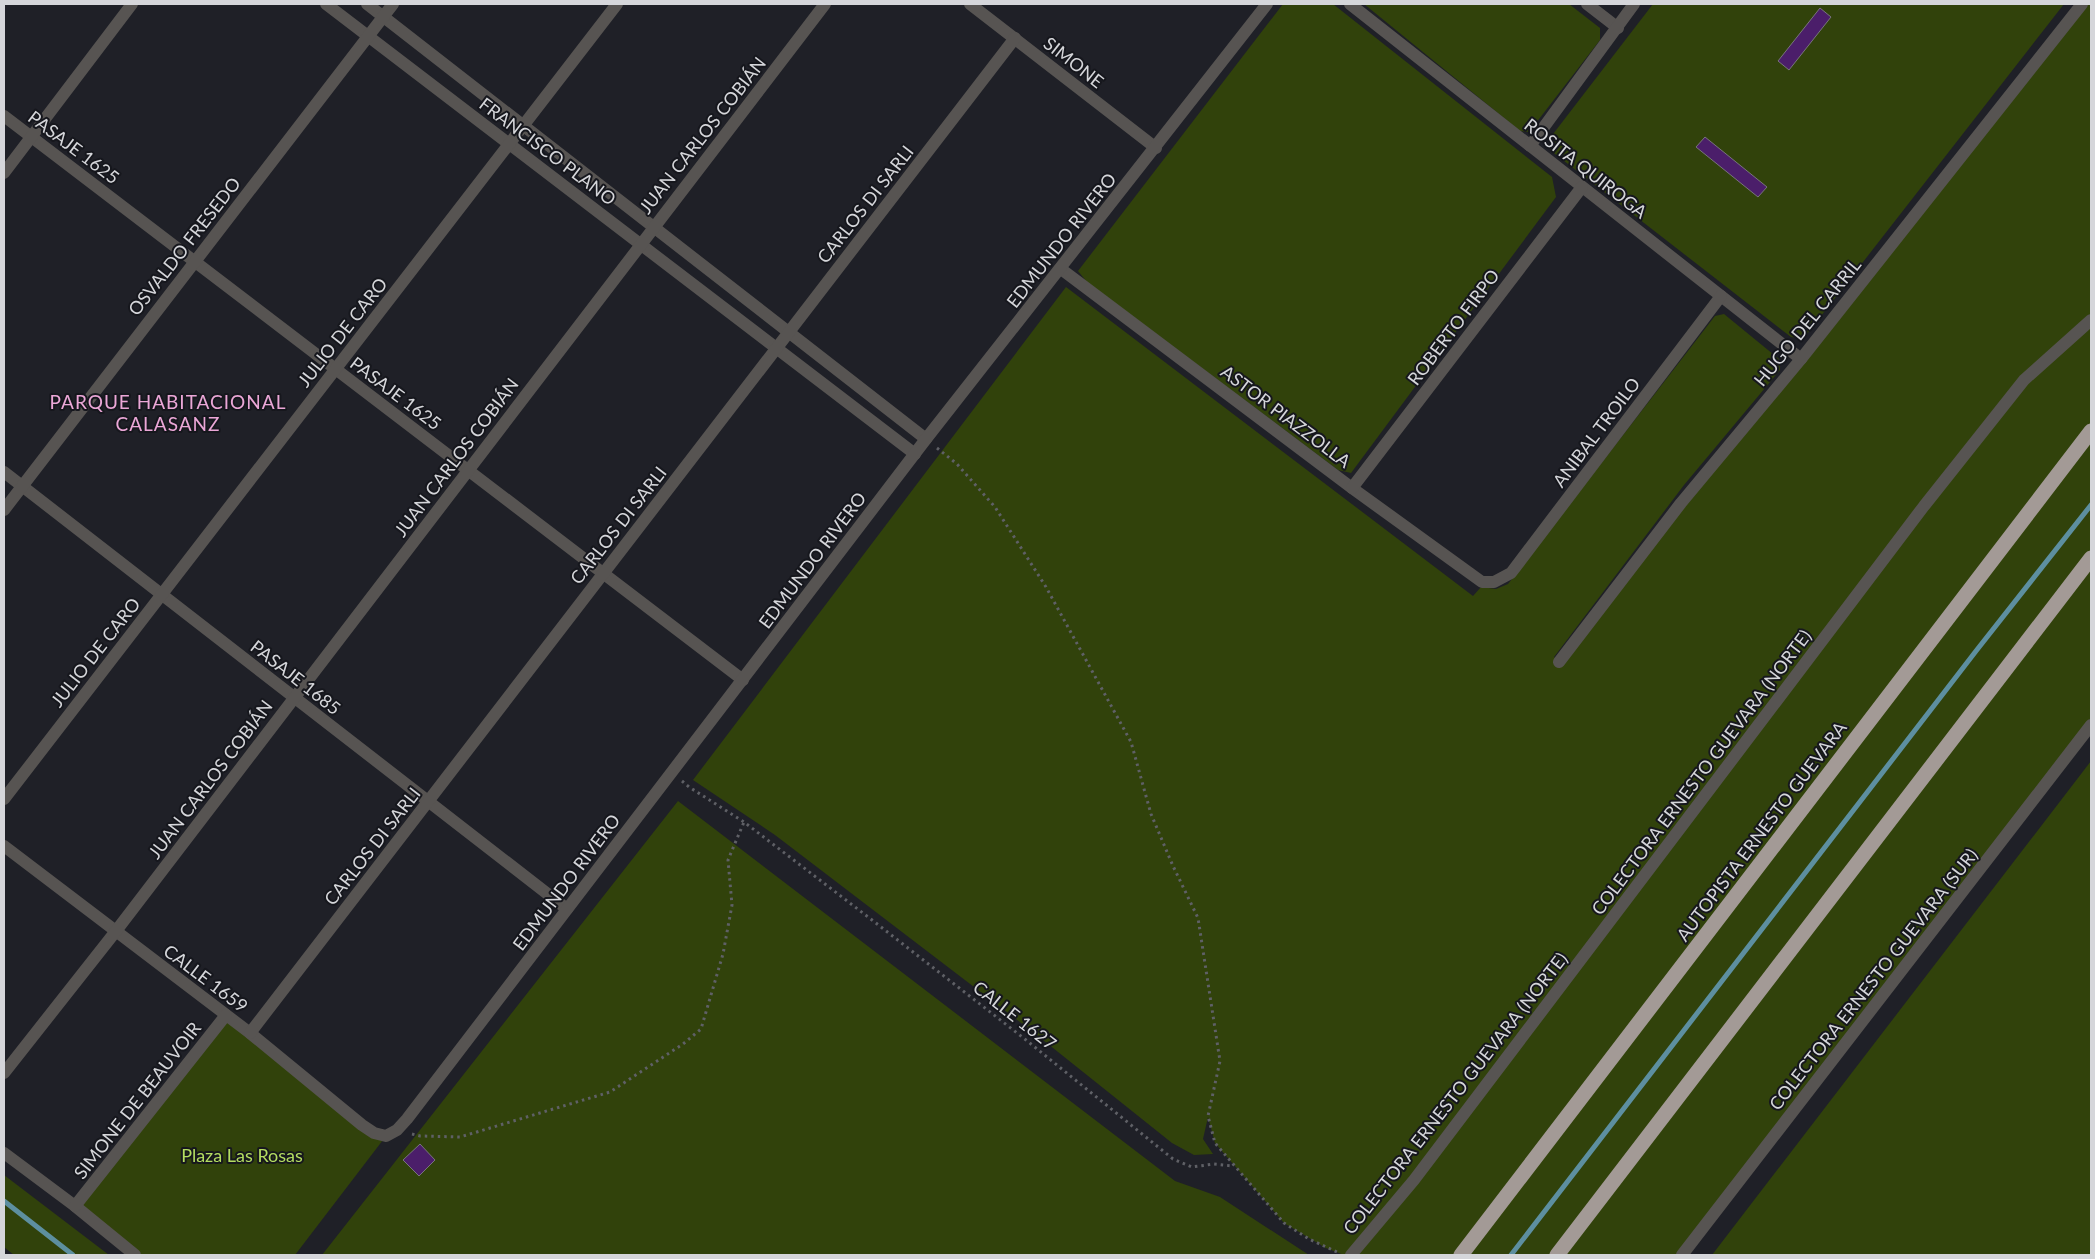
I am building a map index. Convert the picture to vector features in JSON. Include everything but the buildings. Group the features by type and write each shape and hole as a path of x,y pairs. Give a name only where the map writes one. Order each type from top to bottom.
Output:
{"highway":[{"name":"AUTOPISTA ERNESTO GUEVARA","path":"1461,1255 2091,431"},
{"path":"1557,1255 2091,558"}],"street":[{"path":"4,173 132,4"},
{"name":"FRANCISCO PLANO","path":"326,4 915,454"},
{"name":"FRANCISCO PLANO","path":"366,4 926,439"},
{"name":"OSVALDO FRESEDO","path":"4,510 393,4"},
{"name":"JULIO DE CARO","path":"4,800 617,4"},
{"name":"JUAN CARLOS COBIÁN","path":"4,1073 116,931 825,4"},
{"name":"SIMONE","path":"970,4 1156,148"},
{"name":"EDMUNDO RIVERO","path":"391,1133 567,909 926,439 1267,4"},
{"name":"ROSITA QUIROGA","path":"1350,4 1800,359"},
{"path":"1587,4 1618,28"},
{"path":"1530,146 1634,4"},
{"name":"HUGO DEL CARRIL","path":"1559,662 1681,503 1800,359 2082,4"},
{"name":"CARLOS DI SARLI","path":"250,1033 1015,38"},
{"name":"PASAJE 1625","path":"4,116 743,680"},
{"name":"ROBERTO FIRPO","path":"1352,488 1582,187"},
{"name":"ASTOR PIAZZOLLA","path":"1061,268 1474,578 1482,582 1494,582"},
{"name":"ANIBAL TROILO","path":"1494,582 1511,573 1721,296"},
{"name":"COLECTORA ERNESTO GUEVARA (NORTE)","path":"1350,1255 1414,1180 1930,499 2024,380 2091,320"},
{"name":"PASAJE 1685","path":"4,472 567,909"},
{"name":"COLECTORA ERNESTO GUEVARA (SUR)","path":"1682,1255 2091,725"},
{"name":"CALLE 1659","path":"4,848 250,1033 362,1125 374,1133 391,1133"},
{"name":"SIMONE DE BEAUVOIR","path":"75,1206 226,1015"},
{"path":"4,1153 75,1206 135,1255"}],"path":[{"path":"926,439 957,464 994,508 1046,587 1131,742 1151,814 1198,918 1220,1060 1208,1116 1215,1143 1233,1166 1247,1179 1284,1222 1309,1239 1344,1255"},
{"name":"CALLE 1627","path":"672,772 689,788 744,822 1026,1040 1173,1159 1192,1166 1214,1164 1233,1166"},
{"path":"391,1133 460,1137 610,1092 683,1044 701,1029 723,954 732,905 728,860 744,822"}],"green space":[{"path":"1283,4 1333,4 1552,177 1556,197 1351,473 1338,470 1087,282 1078,271"},
{"path":"1364,4 1569,4 1600,28 1600,40 1529,132 1520,131"},
{"path":"1653,4 2064,4 1803,339 1791,337 1550,150 1550,138"},
{"path":"2082,4 2091,4 2091,725 1682,1255 1344,1255 1326,1248 1284,1223 1215,1143 1208,1117 1203,1139 1213,1154 1194,1155 1172,1143 1033,1032 775,835 693,780 1066,287 1473,596 1481,587 1496,589 1508,584 1715,316 1724,314 1779,359 1780,370 1684,485 1554,657 1559,662"},
{"path":"2091,761 2091,1255 1712,1255"},
{"path":"678,801 1175,1181 1220,1197 1309,1255 322,1255"},
{"name":"Plaza Las Rosas","path":"226,1015 386,1136 295,1255 135,1255 75,1206"},
{"path":"4,1175 109,1255 14,1255 4,1247"}],"waterway":[{"path":"1511,1255 1976,651 2091,505"},
{"path":"4,1201 73,1255"}],"district":[{"name":"PARQUE HABITACIONAL CALASANZ","path":"168,412"}]}
